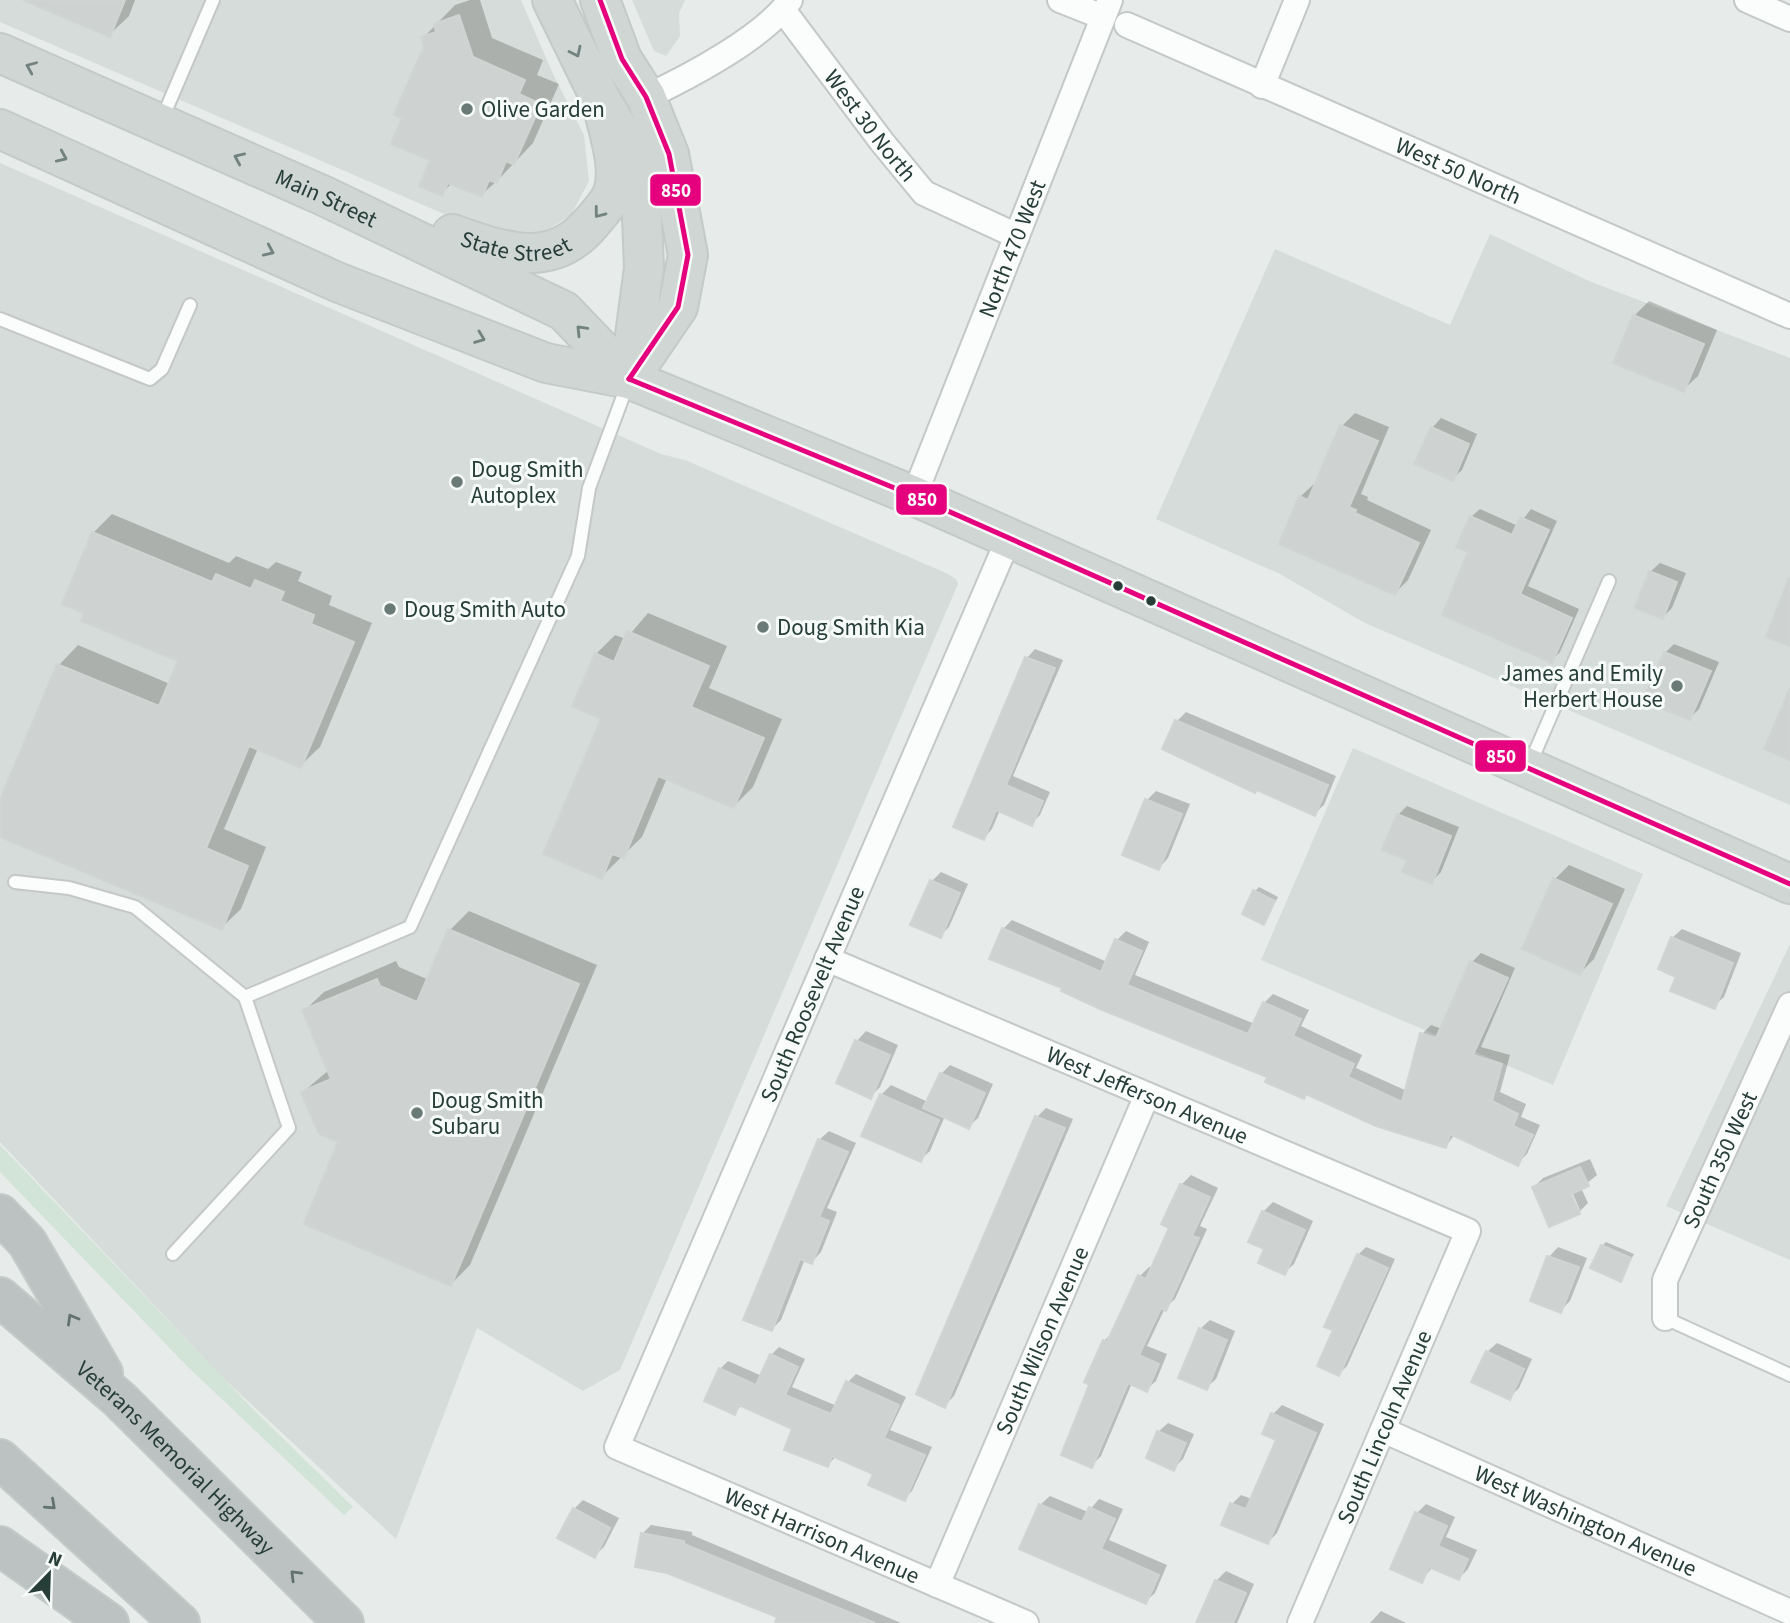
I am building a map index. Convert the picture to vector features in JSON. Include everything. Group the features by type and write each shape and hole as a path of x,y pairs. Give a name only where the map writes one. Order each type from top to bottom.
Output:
{"highway":[{"path":"0,1214 27,1242 118,1399"},
{"name":"Veterans Memorial Highway","path":"0,1297 118,1399 344,1623"},
{"path":"0,1459 180,1623"},
{"path":"0,1546 109,1623"}],"main road":[{"path":"552,0 602,102 630,148 641,193 644,268 629,379"},
{"path":"600,0 622,59 646,97 669,154 688,255 678,307 629,379"},
{"name":"Main Street","path":"0,53 324,195 564,311 629,379"},
{"name":"State Street","path":"324,195 375,202 505,253 535,254 558,247 579,238 613,193 615,164 602,102"},
{"name":"Main Street","path":"0,129 337,282 546,363 629,379 914,496 1008,540 1790,884"}],"street":[{"path":"1060,0 1107,9"},
{"path":"1262,86 1297,0"},
{"path":"1747,0 1790,19"},
{"path":"646,97 674,84 751,36 787,5"},
{"name":"West 30 North","path":"787,5 888,151 924,193 1017,236"},
{"name":"North 470 West","path":"914,496 1107,9"},
{"name":"West 50 North","path":"1127,25 1790,316"},
{"name":"South Roosevelt Avenue","path":"617,1447 1008,540"},
{"name":"West Jefferson Avenue","path":"827,959 1468,1231"},
{"name":"South 350 West","path":"1665,1318 1665,1280 1790,1005"},
{"name":"South Wilson Avenue","path":"937,1585 1147,1095"},
{"name":"South Lincoln Avenue","path":"1300,1623 1468,1231"},
{"name":"West Washington Avenue","path":"1383,1430 1790,1612"},
{"name":"West Harrison Avenue","path":"617,1447 1026,1623"}],"lane":[{"path":"160,122 213,0"},
{"path":"0,319 150,379 162,369 190,305"},
{"path":"245,997 410,927 578,556 589,488 629,379"},
{"path":"1528,769 1609,581"},
{"path":"15,882 69,888 135,907 245,997 289,1128 173,1254"},
{"path":"1665,1318 1790,1376"}],"shaded area":[{"path":"0,0 521,0 553,74 584,135 589,181 571,215 546,231 504,240 0,22"},
{"path":"632,0 685,0 679,13 680,36 666,56 654,51"},
{"name":"Doug Smith Autoplex","path":"0,163 661,454 685,460 946,573 956,579 958,584 620,1370 583,1391 477,1328 396,1539 222,1377 0,1142"},
{"path":"1490,234 1589,281 1790,358 1790,805 1365,623 1280,574 1156,519 1275,249 1450,325"},
{"path":"1353,748 1643,874 1553,1085 1261,960"},
{"path":"1790,944 1790,1260 1666,1206"}],"green space":[{"path":"0,1145 248,1404 353,1507 344,1515 187,1366 0,1172"}],"building":[{"path":"23,0 125,0 110,37"},
{"name":"Olive Garden","path":"459,15 473,57 525,80 519,94 541,104 514,165 506,161 497,183 489,180 482,197 448,183 442,196 419,186 430,160 391,144 402,118 394,115 424,46 421,37 436,32 434,24"},
{"path":"1633,315 1704,344 1684,392 1613,363"},
{"path":"1340,425 1378,441 1349,507 1356,510 1355,513 1419,543 1395,595 1279,544 1299,496 1308,500"},
{"path":"1431,427 1469,444 1453,481 1414,464"},
{"path":"1470,516 1512,535 1520,517 1549,530 1520,594 1572,618 1552,663 1442,615 1468,552 1456,547"},
{"path":"92,532 212,582 216,574 251,589 255,580 284,592 280,601 314,615 311,624 354,642 301,768 249,746 206,848 248,866 222,930 0,837 0,800 57,664 159,706 178,661 81,621 84,613 62,604"},
{"path":"1649,571 1677,582 1663,619 1635,608"},
{"path":"1790,578 1790,646 1766,637"},
{"path":"627,631 709,666 691,707 764,738 734,808 658,776 624,858 612,854 602,879 543,854 601,719 572,706 595,653 614,662"},
{"name":"James and Emily Herbert House","path":"1664,652 1711,671 1690,720 1643,701"},
{"path":"1025,657 1055,668 1006,785 1043,801 1032,826 996,810 984,840 953,827"},
{"path":"1790,688 1790,760 1764,749"},
{"path":"1175,720 1328,785 1315,816 1257,790 1255,793 1162,749"},
{"path":"1145,799 1182,814 1159,870 1122,855"},
{"path":"1397,814 1451,836 1432,884 1402,872 1407,860 1382,850"},
{"path":"1553,878 1612,904 1580,975 1522,949"},
{"path":"930,880 960,893 941,938 910,925"},
{"path":"1253,890 1275,901 1264,925 1242,914"},
{"path":"1002,928 1101,972 1115,939 1142,951 1127,985 1248,1034 1263,1002 1301,1019 1293,1036 1354,1064 1348,1077 1402,1102 1420,1033 1436,1038 1470,961 1508,978 1473,1055 1502,1064 1492,1101 1518,1114 1513,1126 1533,1135 1518,1166 1450,1134 1446,1148 1376,1126 1306,1094 1304,1099 1265,1082 1267,1077 1100,1009 1061,991 1062,988 989,959"},
{"name":"Doug Smith Subaru","path":"448,929 579,984 451,1286 304,1224 338,1142 319,1134 301,1092 331,1079 302,1010 377,979 380,986 417,1002"},
{"path":"1671,937 1733,963 1715,1009 1670,991 1676,977 1658,969"},
{"path":"855,1040 890,1055 871,1099 836,1083"},
{"path":"940,1073 985,1093 969,1129 923,1108"},
{"path":"880,1094 939,1120 921,1162 861,1136"},
{"path":"1035,1116 1065,1128 945,1408 916,1394"},
{"path":"818,1139 848,1152 819,1217 829,1221 812,1264 800,1259 772,1331 743,1320"},
{"path":"1580,1167 1589,1186 1571,1194 1580,1214 1549,1227 1532,1187"},
{"path":"1180,1184 1210,1197 1192,1236 1199,1238 1166,1311 1161,1308 1139,1355 1159,1364 1147,1392 1128,1383 1092,1468 1061,1455 1089,1385 1084,1382 1103,1340 1107,1342 1138,1275 1146,1279 1169,1228 1161,1224"},
{"path":"1262,1211 1305,1230 1285,1275 1258,1263 1264,1249 1248,1242"},
{"path":"1601,1245 1631,1258 1621,1282 1590,1268"},
{"path":"1357,1254 1388,1268 1339,1376 1317,1366 1333,1330 1324,1327"},
{"path":"1547,1256 1579,1267 1561,1313 1530,1301"},
{"path":"1199,1328 1227,1340 1207,1390 1178,1378"},
{"path":"1486,1351 1524,1369 1510,1400 1471,1382"},
{"path":"770,1354 798,1367 785,1395 831,1414 846,1381 899,1405 884,1438 925,1455 905,1501 868,1485 873,1474 832,1456 828,1467 784,1450 792,1429 739,1405 735,1415 704,1401 719,1368 756,1385"},
{"path":"1271,1413 1316,1433 1268,1544 1221,1525 1230,1503 1246,1509 1276,1440 1262,1434"},
{"path":"1157,1431 1186,1443 1174,1471 1146,1458"},
{"path":"1039,1504 1082,1522 1089,1507 1115,1519 1101,1549 1159,1575 1146,1604 1019,1549"},
{"path":"573,1508 610,1528 595,1558 557,1538"},
{"path":"1415,1512 1447,1526 1438,1546 1468,1559 1459,1580 1429,1567 1422,1583 1390,1569"},
{"path":"641,1533 684,1541 684,1544 875,1623 775,1623 777,1617 667,1573 635,1567"},
{"path":"1215,1580 1246,1593 1233,1623 1196,1623"}],"transit line":[{"name":"850","path":"600,0 622,59 646,97 669,154 688,255 678,307 629,379"},
{"name":"850","path":"629,379 914,496 1790,884"}],"place":[{"name":"Olive Garden","path":"467,109"},
{"name":"Doug Smith Autoplex","path":"457,482"},
{"name":"Doug Smith Auto","path":"390,609"},
{"name":"Doug Smith Kia","path":"763,627"},
{"name":"James and Emily Herbert House","path":"1677,686"},
{"name":"Doug Smith Subaru","path":"417,1113"}]}
